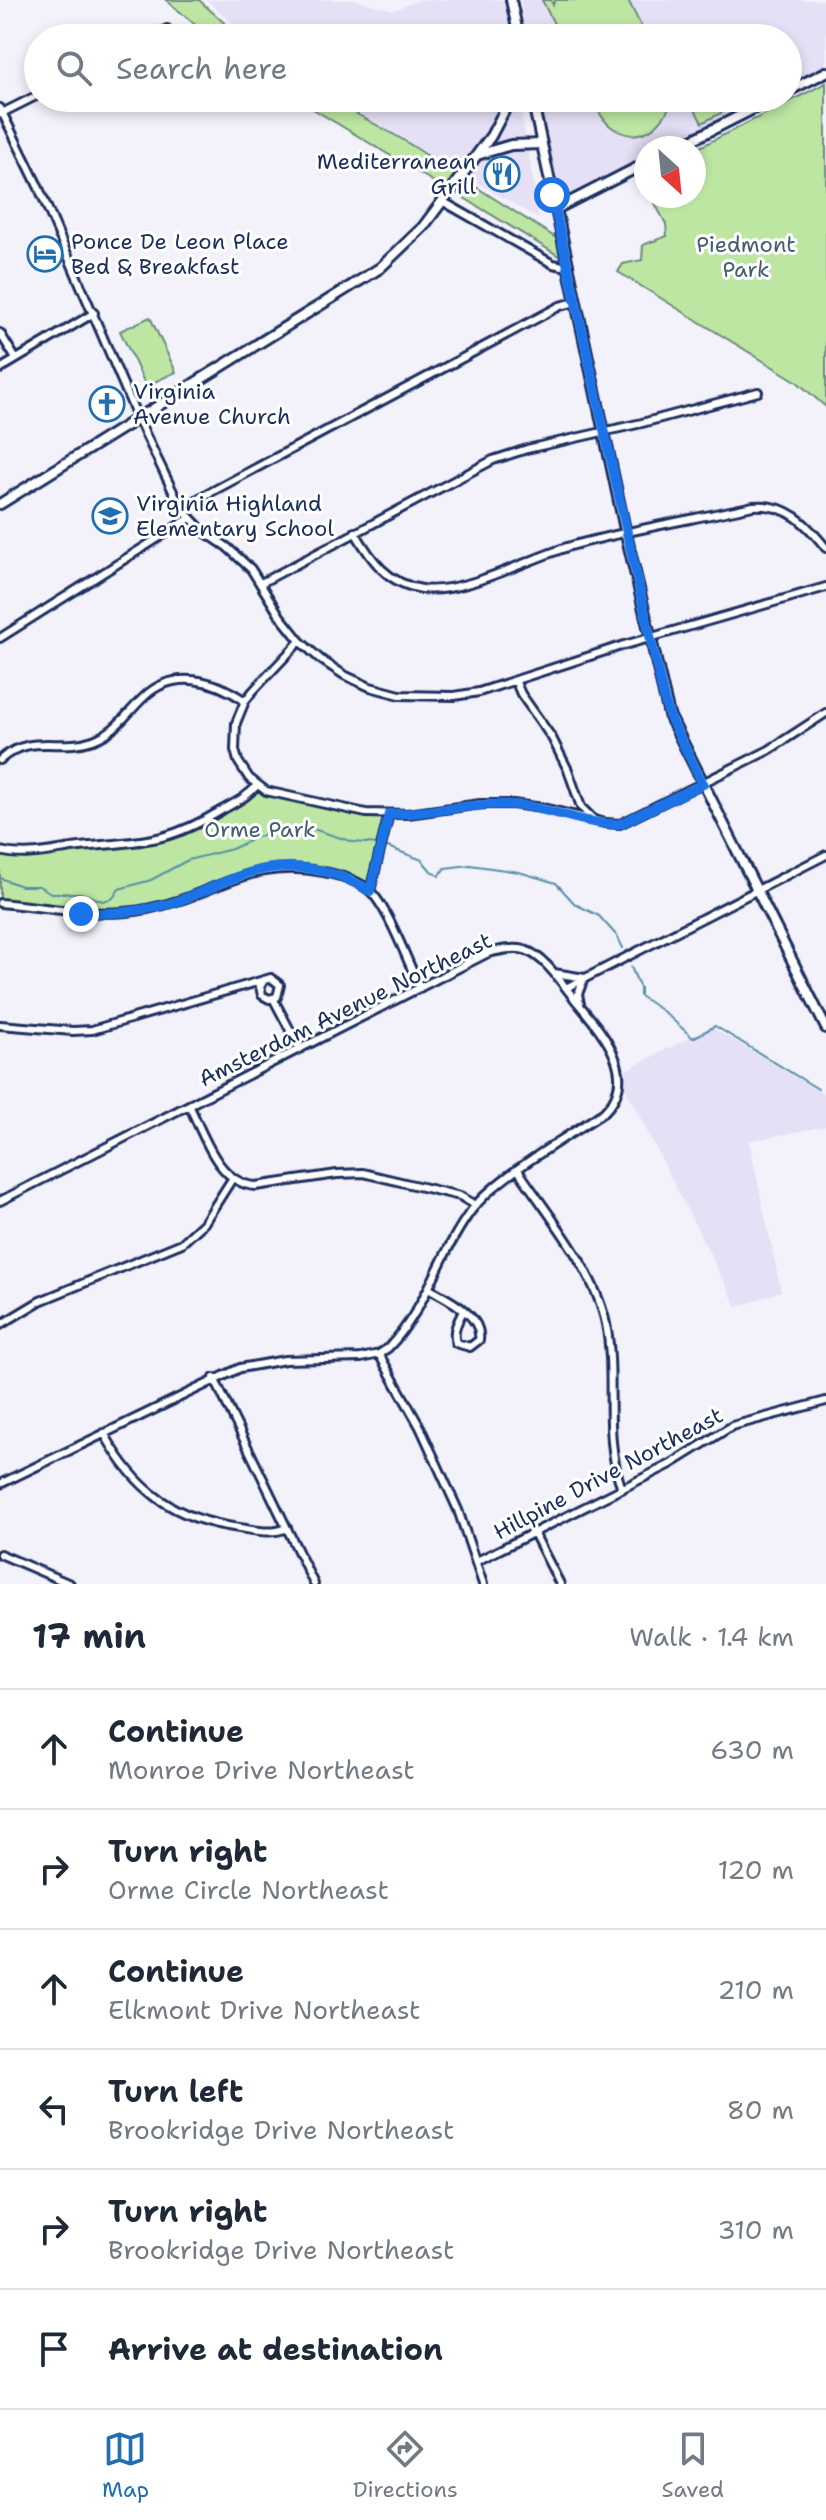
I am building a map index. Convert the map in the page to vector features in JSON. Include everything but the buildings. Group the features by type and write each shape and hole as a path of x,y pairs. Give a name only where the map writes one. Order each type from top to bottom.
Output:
{"main road":[{"path":"511,0 516,24"},
{"path":"802,84 826,72"},
{"path":"0,504 380,268 411,241 477,155 505,112"},
{"path":"535,112 626,534 669,715 826,1028"},
{"path":"700,136 747,112"},
{"path":"477,155 511,145 542,144"},
{"path":"556,209 634,169"}],"street":[{"path":"24,101 1,112 35,178 138,419 181,508 239,557 261,583 280,616 300,641 344,675 370,687 400,695 454,696 826,587"},
{"path":"442,201 553,264 568,267"},
{"path":"181,508 560,306 576,302"},
{"path":"0,369 94,313"},
{"path":"0,333 16,359"},
{"path":"261,583 493,460 758,392"},
{"path":"355,532 370,558 386,574 407,586 432,590 456,586 572,546 764,505 791,512 826,548"},
{"path":"0,638 190,518"},
{"path":"300,641 245,701 236,723 235,750 242,769 257,785 277,794 366,813 389,814 480,804 513,804 613,824 628,822 769,750 826,713"},
{"path":"515,680 521,694 552,738 581,807 596,821"},
{"path":"0,760 25,745 73,744 97,738 118,725 149,693 178,681 212,682 245,701"},
{"path":"0,851 32,854 135,844 172,836 247,795 257,785"},
{"path":"370,891 389,814"},
{"path":"566,988 826,855"},
{"path":"0,903 81,914 128,912 174,902 250,873 281,868 330,873 350,879 370,891 382,908 420,988"},
{"name":"Amsterdam Avenue Northeast","path":"0,1201 488,953 501,950 526,951 537,956 566,988 613,1051 620,1076 617,1095 604,1112 518,1170"},
{"path":"553,973 585,978"},
{"path":"0,1025 92,1030 271,978 279,982 280,993 273,998"},
{"path":"581,1007 578,994 585,978"},
{"path":"264,980 260,987 262,995 273,998 300,1049"},
{"path":"189,1105 221,1167 232,1179 244,1185 363,1173 460,1196 475,1205"},
{"path":"0,1484 240,1368 266,1361 361,1358 379,1354 396,1340 430,1289 475,1205 518,1170 574,1252 603,1313 609,1350 611,1440 622,1489"},
{"path":"0,1325 40,1301 182,1243 204,1223 232,1179"},
{"path":"430,1289 463,1311 478,1327 479,1340 470,1347 456,1343 454,1337 463,1311"},
{"path":"379,1354 420,1427 477,1561"},
{"path":"214,1378 314,1584"},
{"name":"Hillpine Drive Northeast","path":"483,1584 477,1561 671,1464 732,1426 826,1401"},
{"path":"104,1433 137,1481 177,1511 222,1526 272,1533 287,1528"},
{"path":"534,1533 560,1584"},
{"path":"0,1554 70,1584"}],"shaded area":[{"path":"206,0 355,0 394,10 419,0 504,0 508,24 234,24"},
{"path":"520,0 826,0 826,66 802,79 802,24 524,24"},
{"path":"358,112 521,112 539,219"},
{"path":"541,112 736,112 689,136 634,136 634,164 575,194 556,196"},
{"path":"711,1027 826,1095 826,1126 749,1141 781,1291 737,1307 618,1074"}],"green space":[{"path":"166,0 199,0 226,24 194,24"},
{"path":"542,0 551,0 553,5 555,0 628,0 640,24 554,24"},
{"name":"Piedmont Park","path":"826,83 826,407 796,381 618,272 623,264 642,260 643,245 667,236 666,224 657,208 706,208 706,144 769,112 802,112 802,95"},
{"path":"318,112 353,112 400,138 460,176 449,191"},
{"path":"599,112 666,112 656,126 639,134 619,131"},
{"path":"696,112 723,112 702,123"},
{"path":"462,178 559,240 564,259 456,193 454,191"},
{"path":"150,317 176,372 146,386 120,331"},
{"name":"Orme Park","path":"251,788 388,813 369,889 338,872 285,864 229,879 151,907 84,912 0,901 0,853 159,837 207,818"}],"waterway":[{"path":"0,878 21,886 39,886 51,893 80,893 103,901 113,898 119,889 151,880 188,860 286,830 310,828 353,842 379,844"},
{"path":"385,846 422,860 439,876 445,868 470,865 519,872 556,883 575,904 599,916 623,948"},
{"path":"631,967 640,996 693,1038 715,1026 818,1089"}],"place":[{"name":"Mediterranean Grill","path":"502,174"},
{"name":"Ponce De Leon Place Bed & Breakfast","path":"45,254"},
{"name":"Virginia Avenue Church","path":"107,404"},
{"name":"Virginia Highland Elementary School","path":"110,516"}],"route":[{"path":"81,914 149,909 269,868 302,868 330,873 350,879 370,891 389,814 480,804 513,804 620,824 703,784 664,699 552,195"}]}
